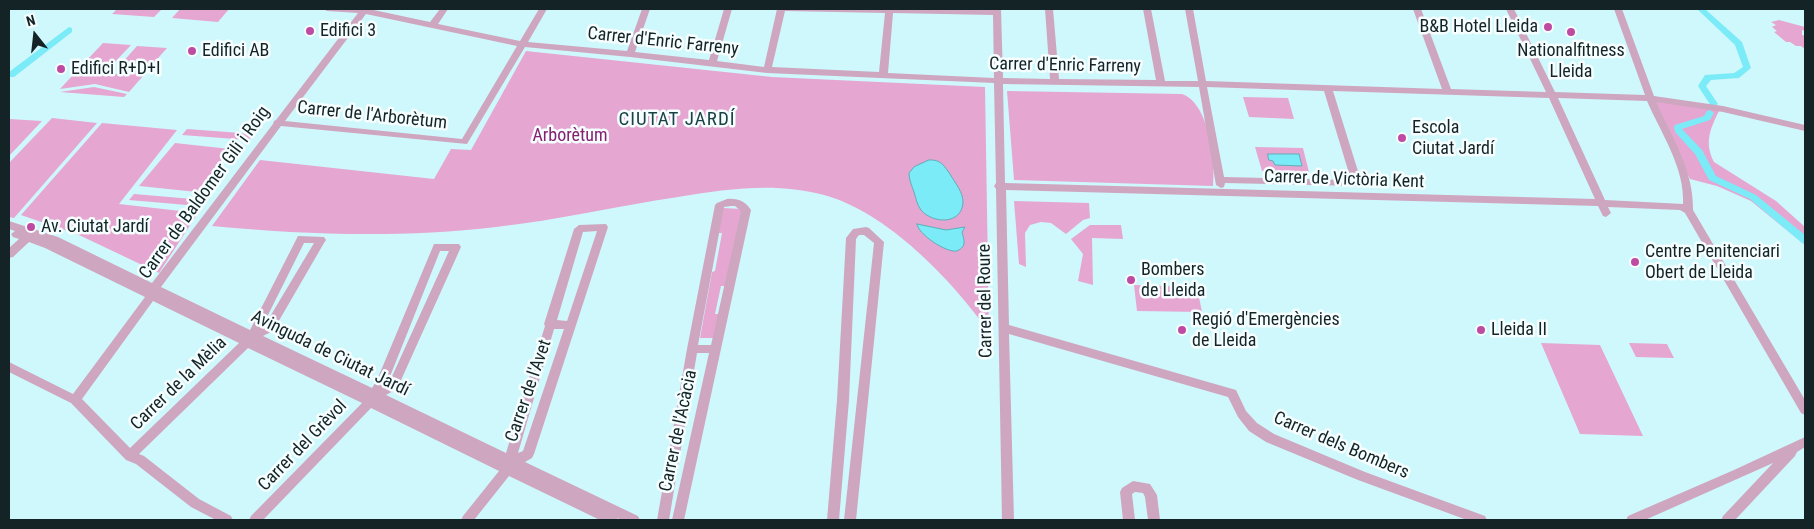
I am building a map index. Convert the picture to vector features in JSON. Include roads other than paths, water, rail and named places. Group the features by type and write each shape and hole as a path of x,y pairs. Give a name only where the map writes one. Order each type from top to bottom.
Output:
{"street":[{"name":"Carrer d'Enric Farreny","path":"327,9 365,10 521,44 630,54 767,70 998,81 1447,90 1650,98 1723,109 1805,128"},
{"path":"432,26 444,9"},
{"path":"521,44 543,9"},
{"path":"630,54 646,9"},
{"path":"712,63 728,9"},
{"path":"767,70 781,9"},
{"path":"785,9 997,11"},
{"path":"1050,9 1055,82"},
{"path":"1147,9 1161,84"},
{"path":"1189,9 1204,84 1202,88 1222,180 1221,194"},
{"path":"1417,9 1447,90"},
{"path":"1510,9 1606,213"},
{"path":"1618,9 1650,98 1682,171 1690,197 1688,210 1805,410"},
{"name":"Carrer de Baldomer Gili i Roig","path":"75,400 277,123 365,10"},
{"path":"883,76 888,10"},
{"name":"Carrer del Roure","path":"997,11 999,186 1008,520"},
{"name":"Carrer de l'Arborètum","path":"277,123 464,142 506,74 521,44"},
{"name":"Carrer de Victòria Kent","path":"1222,180 1358,184 1327,87"},
{"name":"Carrer de Victòria Kent","path":"999,186 1221,194 1600,203 1680,207 1688,210"},
{"name":"Carrer de l'Acàcia","path":"663,520 692,349 720,205 725,202 735,202 742,204 746,210 678,520"},
{"name":"Avinguda de Ciutat Jardí","path":"9,225 48,245 153,292 511,466 634,520"},
{"name":"Carrer de l'Avet","path":"467,520 511,466 528,454 569,324 603,227 579,229 512,451 511,466"},
{"path":"833,520 843,400 851,238 856,232 866,231 880,242 850,520"},
{"name":"Avinguda de Ciutat Jardí","path":"9,232 30,235"},
{"path":"9,254 30,235"},
{"name":"Carrer de la Mèlia","path":"130,456 250,339 269,328 321,240 301,239 250,339"},
{"name":"Carrer del Grèvol","path":"255,520 373,399 392,386 456,247 437,247 373,399"},
{"name":"Carrer de l'Avet","path":"549,324 569,324"},
{"name":"Carrer dels Bombers","path":"1003,328 1232,393 1242,414 1252,427 1270,438 1362,476 1481,520"},
{"name":"Carrer de l'Acàcia","path":"692,349 714,349"},
{"path":"9,367 75,400 130,456 140,460 195,502 227,520"},
{"path":"1798,396 1805,406"},
{"path":"1798,396 1805,420"},
{"path":"843,400 862,400"},
{"path":"1632,520 1802,442"},
{"path":"1727,520 1802,442"},
{"name":"Avinguda de Ciutat Jardí","path":"511,466 612,520"},
{"path":"1129,520 1126,492 1133,486 1146,488 1151,494 1154,520"}],"water":[{"path":"1268,154 1299,154 1302,166 1275,165 1273,161 1269,160"},
{"path":"929,160 939,162 944,166 962,195 961,210 958,215 952,218 939,220 932,218 921,210 918,204 909,173 914,167"},
{"path":"917,224 946,230 965,227 962,232 964,245 957,251 946,249 922,233"}],"waterway":[{"path":"1701,9 1739,44 1747,68 1736,76 1708,77 1702,86 1714,104"},
{"path":"11,75 69,30"},
{"path":"1710,113 1707,118 1678,127 1678,130 1699,152 1712,178 1753,197 1805,240"}],"place":[{"name":"B&B Hotel Lleida","path":"1548,27"},
{"name":"Edifici 3","path":"310,31"},
{"name":"Nationalfitness Lleida","path":"1571,32"},
{"name":"Edifici AB","path":"192,51"},
{"name":"Edifici R+D+I","path":"61,69"},
{"name":"Escola Ciutat Jardí","path":"1402,138"},
{"name":"Av. Ciutat Jardí","path":"31,227"},
{"name":"Centre Penitenciari Obert de Lleida","path":"1635,262"},
{"name":"Bombers de Lleida","path":"1131,280"},
{"name":"Regió d'Emergències de Lleida","path":"1182,330"},
{"name":"Lleida II","path":"1481,330"}],"district":[{"name":"CIUTAT JARDÍ","path":"677,120"}],"park label":[{"name":"Arborètum","path":"570,136"}]}
